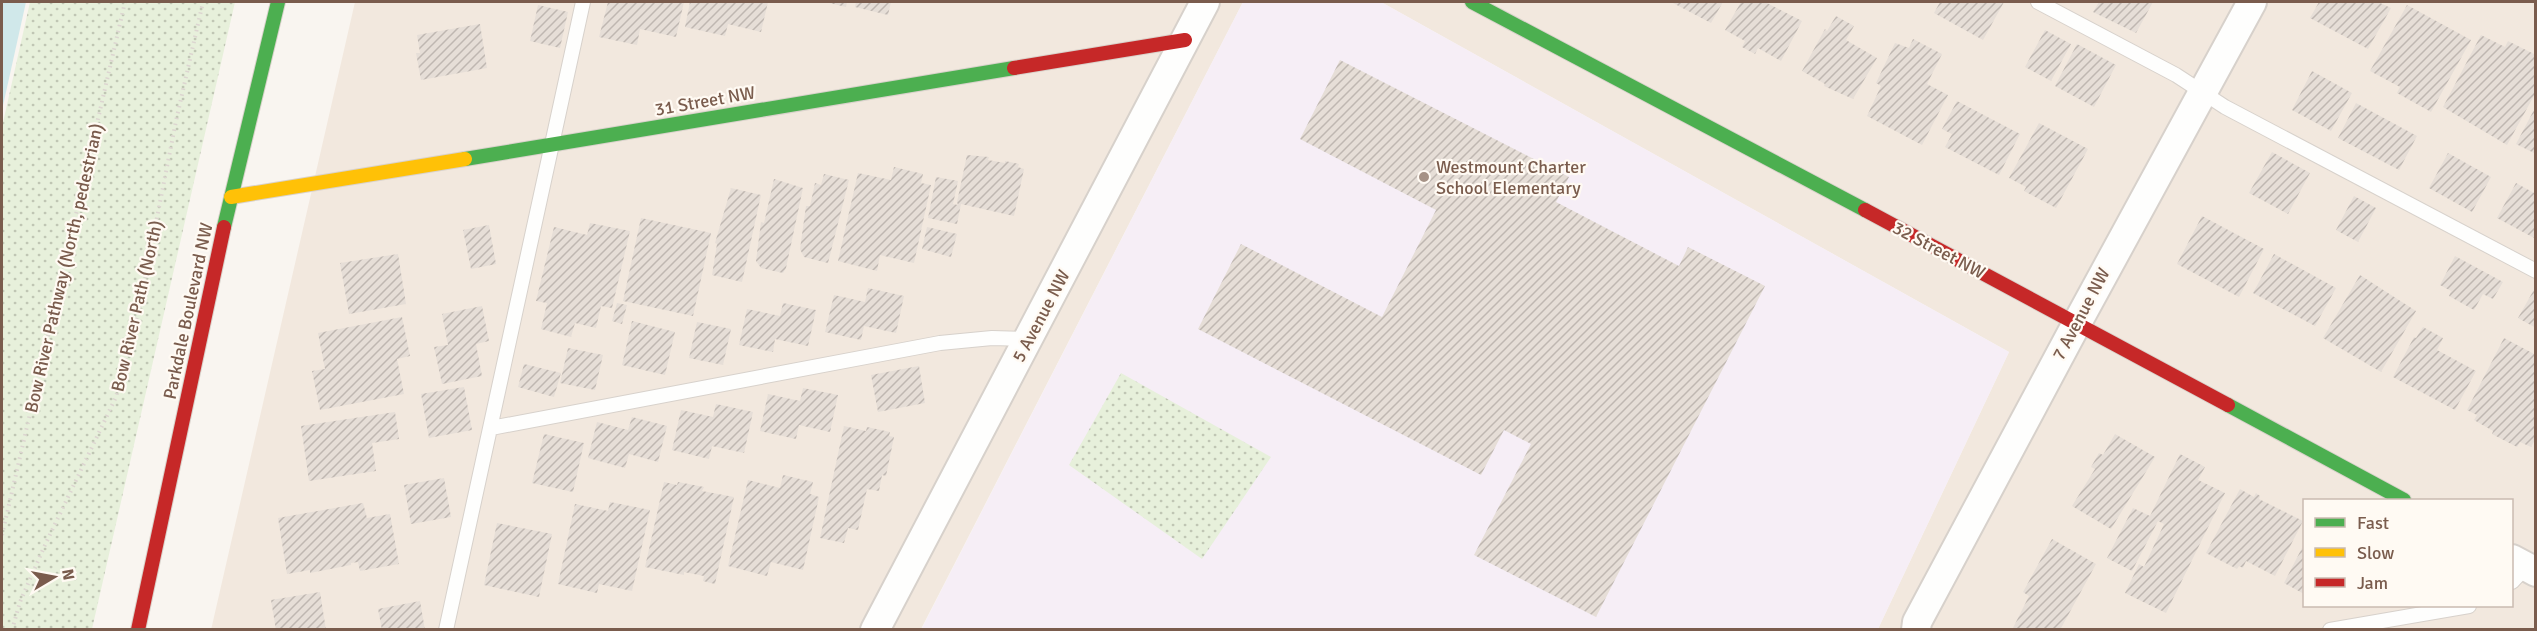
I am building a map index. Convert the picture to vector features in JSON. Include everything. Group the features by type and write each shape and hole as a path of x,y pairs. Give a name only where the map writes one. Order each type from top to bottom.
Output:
{"street":[{"name":"Parkdale Boulevard NW","path":"138,630 231,197 278,2"},
{"name":"5 Avenue NW","path":"876,630 1205,2"},
{"name":"32 Street NW","path":"1472,2 2077,323 2400,499"},
{"name":"7 Avenue NW","path":"1916,630 1917,622 2252,2"},
{"name":"31 Street NW","path":"231,197 1185,40"}],"lane":[{"path":"446,630 583,2"},
{"path":"2038,2 2176,75 2225,107 2535,271"},
{"path":"491,428 940,343 992,338 1028,339"},
{"path":"2330,630 2463,607"}],"path":[{"name":"Bow River Pathway (North, pedestrian)","path":"2,534 125,2"},
{"name":"Bow River Path (North)","path":"12,630 20,603 45,545 116,397 140,309 176,121 203,2"}],"shaded area":[{"path":"355,2 1243,2 921,629 211,630"},
{"name":"Westmount Charter School Elementary","path":"1243,2 1381,2 2009,352 1878,629 921,630"},
{"path":"1381,2 2535,2 2535,629 1878,629 2009,352"}],"green space":[{"path":"30,2 235,2 92,629 2,629 2,127"},
{"path":"1121,373 1271,457 1202,559 1069,465"}],"water":[{"path":"2,2 26,2 2,110"}],"building":[{"path":"608,2 684,2 676,37 640,29 637,45 599,37"},
{"path":"690,2 768,2 761,32 728,24 725,36 685,27"},
{"path":"825,2 847,2 846,7"},
{"path":"856,2 891,2 888,15 855,7"},
{"path":"1671,2 1723,2 1711,23"},
{"path":"1741,2 1765,2 1802,21 1781,61 1758,48 1755,54 1742,47 1745,41 1725,30"},
{"path":"1940,2 2004,2 1983,40 1934,13"},
{"path":"2099,2 2153,2 2136,33 2093,12"},
{"path":"2319,2 2378,2 2391,8 2368,49 2310,18"},
{"path":"538,5 568,12 560,48 530,41"},
{"path":"2407,5 2471,40 2431,112 2397,93 2400,87 2370,71"},
{"path":"1836,16 1854,26 1846,40 1877,58 1853,99 1824,86 1825,84 1802,71 1825,29 1827,31"},
{"path":"480,24 487,68 421,80 416,53 420,53 417,35"},
{"path":"2045,30 2071,44 2051,81 2025,67"},
{"path":"2481,35 2505,47 2508,41 2536,55 2536,92 2507,145 2443,107"},
{"path":"1913,39 1942,54 1927,84 1948,95 1922,145 1867,116 1881,86 1876,83 1895,43 1909,48"},
{"path":"2077,44 2116,65 2094,107 2055,86"},
{"path":"1340,60 1569,177 1556,202 1679,266 1688,247 1765,286 1596,617 1474,555 1531,444 1504,430 1481,475 1198,329 1241,244 1382,317 1436,210 1300,139"},
{"path":"2312,71 2352,93 2331,131 2292,110"},
{"path":"1957,101 2020,134 1999,175 1945,147 1952,134 1942,129"},
{"path":"2356,103 2417,136 2399,170 2338,138"},
{"path":"2536,106 2536,154 2516,144"},
{"path":"2039,123 2088,149 2056,208 2024,191 2026,187 2009,178"},
{"path":"2272,152 2310,173 2288,214 2249,193"},
{"path":"2448,153 2491,177 2472,212 2429,188"},
{"path":"967,155 1019,164 1018,167 1024,169 1014,216 961,204 957,224 928,218 936,177 958,181 953,204 958,205"},
{"path":"894,167 923,174 921,183 931,185 914,263 880,255 877,271 838,261 858,173 891,180"},
{"path":"824,174 849,180 828,263 804,257 800,249 806,206 810,206 815,183 821,185"},
{"path":"774,179 803,188 783,273 761,268 756,261 761,222 764,223"},
{"path":"2516,183 2536,194 2536,239 2497,218"},
{"path":"731,188 761,195 742,282 712,275 717,244 715,243"},
{"path":"2354,196 2376,208 2358,242 2336,230"},
{"path":"2202,216 2264,249 2239,297 2177,264"},
{"path":"641,218 711,233 693,316 623,301"},
{"path":"590,223 630,231 612,308 601,306 596,328 575,323 571,337 541,329 547,303 536,301 554,227 587,235"},
{"path":"489,225 496,264 471,269 463,230"},
{"path":"927,227 957,234 951,257 922,249"},
{"path":"398,254 406,304 349,314 340,263"},
{"path":"2274,254 2336,288 2315,326 2253,293"},
{"path":"2455,256 2503,282 2493,299 2483,294 2474,310 2449,296 2451,291 2440,285"},
{"path":"2360,275 2416,311 2381,372 2323,338"},
{"path":"2536,286 2536,328 2518,318"},
{"path":"868,288 904,296 896,333 864,326 861,340 825,332 834,295 865,302"},
{"path":"617,303 627,305 622,324 612,321"},
{"path":"783,303 816,310 808,346 775,339 773,352 739,345 747,309 780,316"},
{"path":"482,306 489,341 476,344 482,376 442,384 434,347 448,345 442,314"},
{"path":"402,317 410,356 397,359 404,394 320,410 312,371 325,369 318,333"},
{"path":"632,321 675,332 665,375 622,365"},
{"path":"697,322 731,329 723,365 689,358"},
{"path":"2423,327 2443,338 2437,350 2476,371 2455,410 2393,377 2414,337 2416,338"},
{"path":"2504,338 2536,355 2536,438 2531,447 2520,442 2517,447 2492,434 2493,431 2474,420 2477,415 2467,410"},
{"path":"568,348 603,355 595,390 560,383"},
{"path":"524,364 561,373 554,397 518,387"},
{"path":"919,366 925,403 878,412 871,375"},
{"path":"464,387 472,430 429,438 421,394"},
{"path":"803,388 838,395 830,432 799,425 796,439 760,431 768,394 800,401"},
{"path":"716,404 753,412 744,453 712,446 709,459 672,450 681,410 713,417"},
{"path":"395,412 399,439 372,443 376,471 309,481 301,426"},
{"path":"632,417 667,426 658,462 629,454 625,468 588,458 597,422 628,430"},
{"path":"844,426 866,431 867,427 890,432 889,436 894,437 886,476 882,475 879,491 867,489 858,530 848,528 844,543 820,538"},
{"path":"544,434 584,443 573,492 532,483"},
{"path":"2115,434 2155,457 2111,529 2072,506 2095,469 2091,467 2099,453 2103,455"},
{"path":"2180,454 2205,467 2198,480 2225,493 2166,613 2125,593 2139,564 2144,567 2164,524 2158,521 2132,571 2107,558 2133,508 2150,516"},
{"path":"783,475 813,482 810,494 819,497 803,570 771,562 767,576 728,566 748,480 780,488"},
{"path":"444,478 451,517 411,524 404,485"},
{"path":"664,482 704,487 702,491 734,497 715,584 703,581 704,576 684,572 684,575 645,567"},
{"path":"2240,489 2254,497 2256,493 2260,496 2259,499 2303,521 2275,576 2246,561 2243,568 2239,566 2237,569 2206,553"},
{"path":"610,502 650,510 632,591 599,584 597,593 558,584 575,504 608,511"},
{"path":"363,503 367,518 390,514 399,564 360,571 358,562 310,573 310,570 287,574 278,518"},
{"path":"497,523 552,534 539,597 484,585"},
{"path":"2052,539 2096,564 2060,630 2012,630 2029,596 2023,592"},
{"path":"2303,546 2303,593 2284,583"},
{"path":"320,592 326,630 276,630 271,600"},
{"path":"420,601 425,630 382,630 378,609"}],"traffic: fast":[{"path":"224,227 278,2"},
{"path":"1472,2 1865,210"},
{"path":"465,159 1014,68"},
{"path":"2228,405 2402,499"}],"traffic: slow":[{"path":"231,197 465,159"}],"traffic: jam":[{"path":"1014,68 1185,40"},
{"path":"1865,210 2228,405"},
{"path":"138,630 224,227"}],"place":[{"name":"Westmount Charter School Elementary","path":"1424,177"}]}
